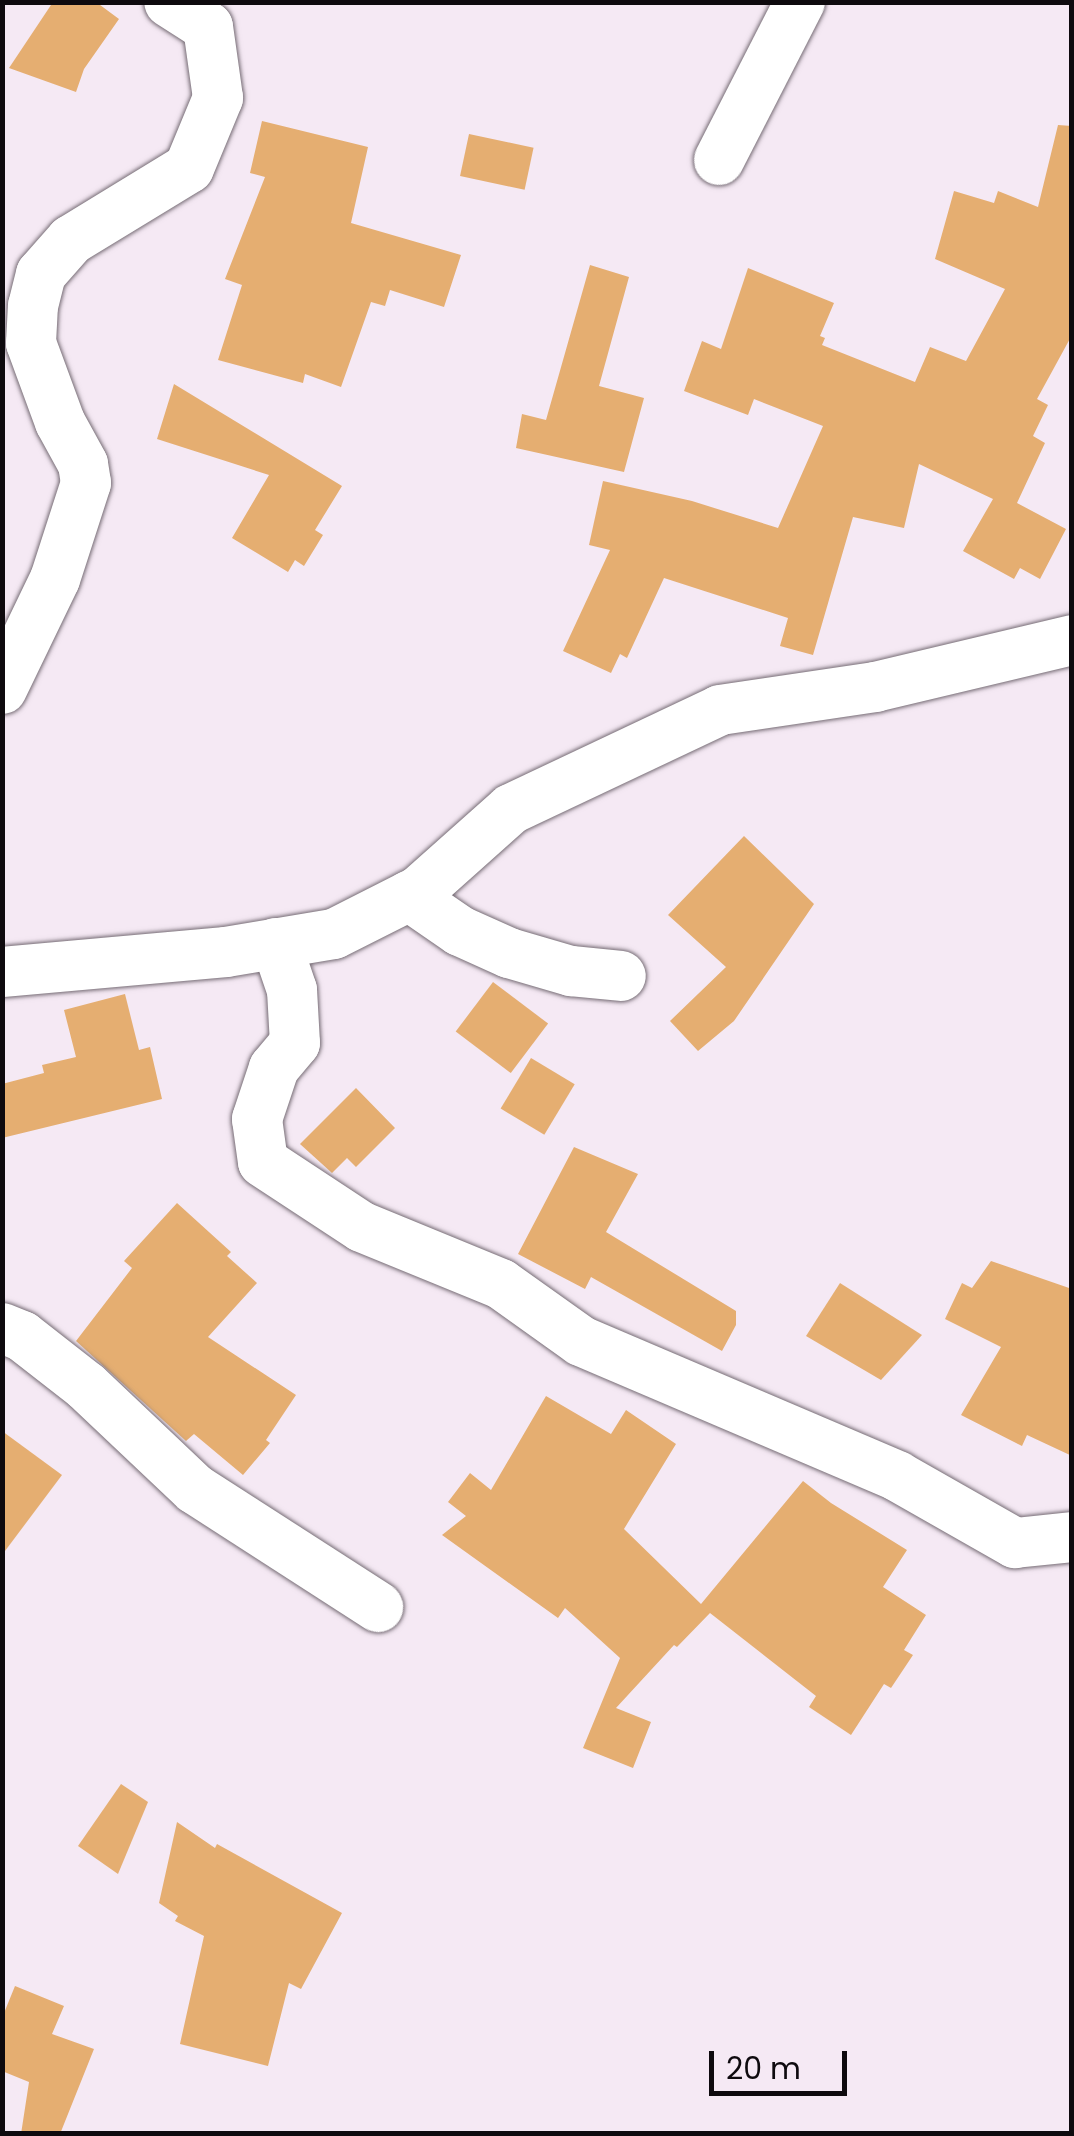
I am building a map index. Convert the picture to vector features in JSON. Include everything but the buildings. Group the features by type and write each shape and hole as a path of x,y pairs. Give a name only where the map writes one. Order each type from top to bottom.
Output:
{"street":[{"path":"2,689 55,578 86,484 83,464 60,422 31,343 33,306 41,274 71,240 189,168 218,98 208,27 169,2"},
{"path":"719,160 800,2"},
{"path":"2,972 226,952 334,934 410,896 512,808 720,710 875,687 1072,640"},
{"path":"410,896 460,931 509,953 570,971 621,976"},
{"path":"276,944 292,990 295,1043 274,1068 256,1119 263,1162 362,1228 501,1284 581,1341 897,1476 1016,1543 1072,1536"},
{"path":"2,1328 22,1336 86,1386 195,1489 378,1607"}]}
